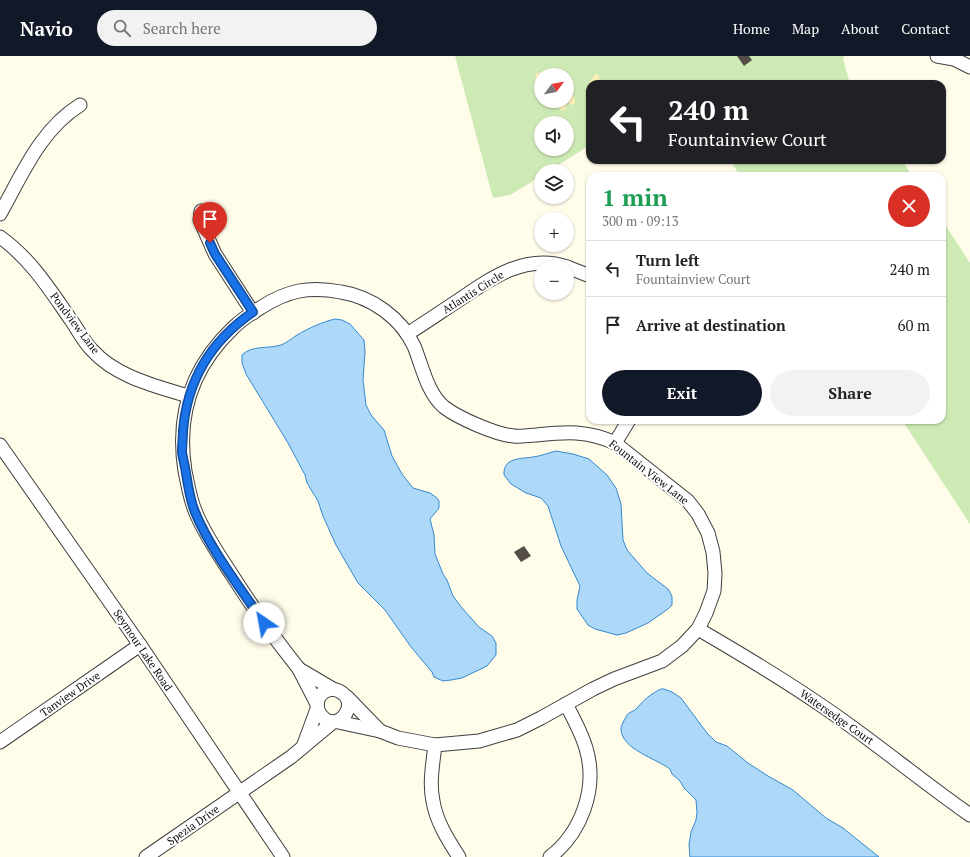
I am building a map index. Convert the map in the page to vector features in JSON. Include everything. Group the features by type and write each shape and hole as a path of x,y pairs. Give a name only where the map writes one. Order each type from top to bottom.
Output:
{"street":[{"path":"937,56 954,59 970,67"},
{"path":"0,214 36,150 50,130 72,110 80,105"},
{"path":"201,211 200,220 215,254 253,312"},
{"name":"Pondview Lane","path":"0,237 23,255 42,278 93,351 105,361 131,378 188,396"},
{"name":"Atlantis Circle","path":"407,334 486,281 502,272 524,265 534,265"},
{"name":"Atlantis Circle","path":"574,270 586,274"},
{"name":"Fountain View Lane","path":"317,706 299,669 264,623 210,542 195,511 188,486 182,451 184,418 188,396 201,367 213,348 241,320 273,299 287,293 321,289 344,292 381,307 407,334 414,347 430,388 442,406 458,416 486,429 514,437 569,432 589,433 604,438 615,443 688,501 698,514 708,533 713,552 715,573 714,591 698,629 682,646 662,661 614,679 517,730 479,740 435,745 398,738 380,731 335,722"},
{"path":"615,443 626,424"},
{"name":"Seymour Lake Road","path":"0,445 140,645 283,857"},
{"name":"Watersedge Court","path":"698,629 766,670 845,722 970,815"},
{"name":"Tanview Drive","path":"0,742 140,645"},
{"name":"Fountain View Lane","path":"299,669 333,689"},
{"path":"333,689 343,692 349,704 346,714 302,747 320,696 324,692 333,689"},
{"name":"Fountain View Lane","path":"347,698 380,731"},
{"path":"550,857 559,851 570,836 585,809 590,792 591,774 587,752 579,730 566,704"},
{"path":"317,706 320,715 325,719 335,722"},
{"path":"435,745 431,778 433,801 443,831 459,857"},
{"name":"Spezia Drive","path":"146,857 240,793 291,757 302,747"}],"green space":[{"path":"455,56 844,56 843,59 849,80 586,80 586,148 574,155 574,116 534,116 534,156 573,156 560,164 534,164 534,180 510,195 493,198"},
{"path":"732,164 904,164 910,172 738,172"},
{"path":"946,226 970,263 970,524 905,424 946,424"}],"sand":[{"path":"595,74 599,75 599,80 591,80"},
{"path":"559,108 566,108 566,109 561,111"}],"water":[{"path":"335,319 342,320 350,324 364,340 365,352 363,380 366,405 371,415 384,430 392,456 402,474 413,488 430,493 439,501 439,508 430,519 434,535 435,554 453,596 479,627 492,636 496,643 496,655 487,666 462,678 443,681 434,677 432,672 411,647 385,610 358,583 336,545 318,501 307,483 305,475 288,443 246,374 242,363 242,355 250,350 281,345 311,328"},
{"path":"556,451 589,459 607,475 616,488 621,504 623,540 627,550 647,573 668,589 672,596 672,605 648,623 626,633 617,635 595,629 588,625 577,609 580,586 561,546 548,506 541,498 526,493 511,484 504,475 506,465 514,460 536,457"},
{"path":"661,689 672,692 681,698 707,733 716,742 727,746 748,763 793,790 826,818 843,828 879,857 690,857 689,845 691,832 696,820 697,812 696,800 672,774 670,769 633,748 623,736 621,729 622,724 628,714 636,709 650,695"}],"building":[{"path":"737,56 749,56 752,60 744,66"},
{"path":"524,546 531,556 521,562 514,552"}],"route":[{"path":"210,243 215,254 253,312 241,320 213,348 201,367 188,396 184,418 182,451 188,486 195,511 210,542 264,623"}]}
